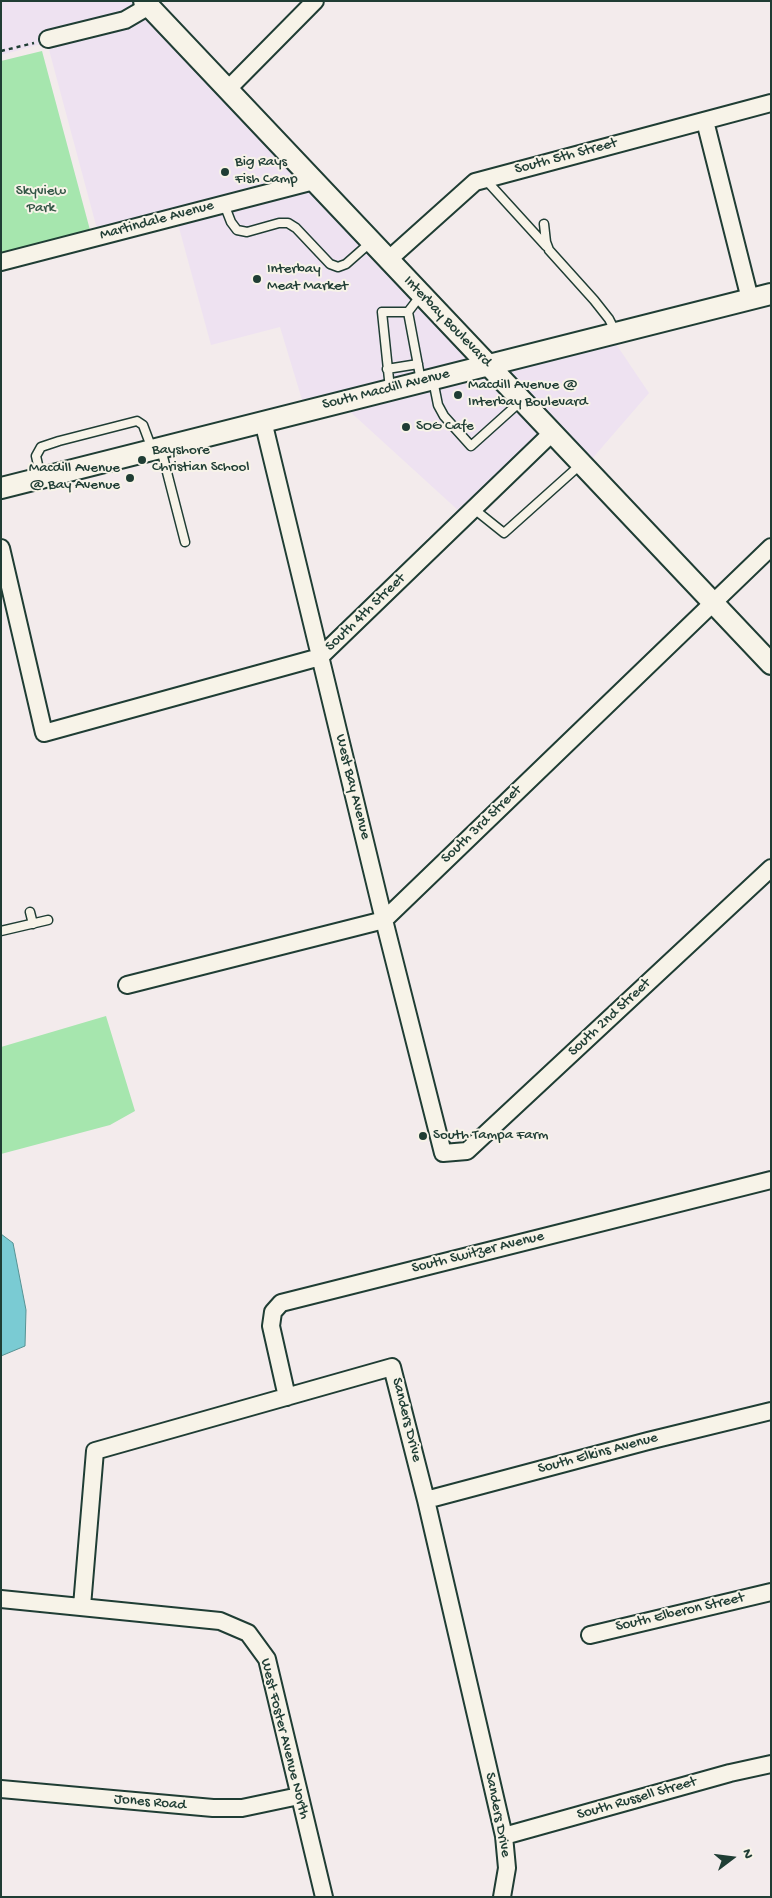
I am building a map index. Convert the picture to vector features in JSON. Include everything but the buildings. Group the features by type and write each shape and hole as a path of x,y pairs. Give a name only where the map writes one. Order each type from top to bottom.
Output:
{"street":[{"path":"228,89 315,1"},
{"path":"48,39 125,20 147,3"},
{"name":"Interbay Boulevard","path":"147,3 771,664"},
{"name":"South 5th Street","path":"388,260 474,182 771,103"},
{"path":"705,121 750,299"},
{"name":"Martindale Avenue","path":"1,262 314,181"},
{"name":"South Macdill Avenue","path":"1,488 390,389 424,375 488,365 771,294"},
{"name":"West Bay Avenue","path":"263,421 384,920 443,1152"},
{"name":"South 4th Street","path":"1,548 44,733 320,657 553,432"},
{"name":"South 3rd Street","path":"128,985 384,920 771,547"},
{"name":"South 2nd Street","path":"443,1152 467,1151 771,868"},
{"name":"South Switzer Avenue","path":"287,1396 271,1326 273,1312 282,1303 771,1180"},
{"name":"Sanders Drive","path":"82,1606 95,1451 392,1367 426,1500 504,1836 507,1868 502,1897"},
{"name":"South Elkins Avenue","path":"426,1500 648,1441 771,1411"},
{"name":"South Elberon Street","path":"590,1635 771,1592"},
{"name":"West Foster Avenue North","path":"1,1599 220,1621 248,1633 266,1658 324,1897"},
{"name":"South Russell Street","path":"504,1836 730,1773 771,1764"},
{"name":"Jones Road","path":"1,1789 213,1808 242,1808 299,1796"}],"lane":[{"path":"485,179 594,300 609,319 616,333"},
{"path":"224,204 231,222 237,230 247,232 279,223 288,223 296,228 330,264 338,267 346,264 372,242"},
{"path":"544,224 549,250"},
{"path":"421,294 408,312 407,327 424,375 438,405 444,416 471,446 522,400"},
{"path":"390,389 387,369 386,333 382,312 408,312"},
{"path":"406,346 414,344"},
{"path":"387,369 424,375"},
{"path":"41,478 36,456 41,447 137,422 142,425 156,448 185,542"},
{"path":"474,509 504,533 582,463"},
{"path":"30,912 33,924"},
{"path":"1,930 48,920"}],"path":[{"path":"1,51 48,39"}],"shaded area":[{"path":"1,1 133,1 136,5 122,13 39,34 41,44 1,55"},
{"path":"147,16 299,177 97,229 48,46"},
{"path":"310,189 473,361 303,403 280,327 211,345 178,224"},
{"path":"614,341 649,393 591,460 503,368"},
{"path":"485,373 542,432 460,512 346,408"}],"green space":[{"name":"Skyview Park","path":"42,51 90,230 1,253 1,61"},
{"path":"106,1016 135,1111 110,1125 1,1154 1,1047"}],"water":[{"path":"1,1234 13,1243 26,1310 25,1346 1,1356"}],"place":[{"name":"Big Rays Fish Camp","path":"225,172"},
{"name":"Interbay Meat Market","path":"257,279"},
{"name":"Macdill Avenue @ Interbay Boulevard","path":"458,395"},
{"name":"SOG Cafe","path":"406,427"},
{"name":"Bayshore Christian School","path":"142,460"},
{"name":"Macdill Avenue @ Bay Avenue","path":"130,478"},
{"name":"South Tampa Farm","path":"423,1136"}]}
